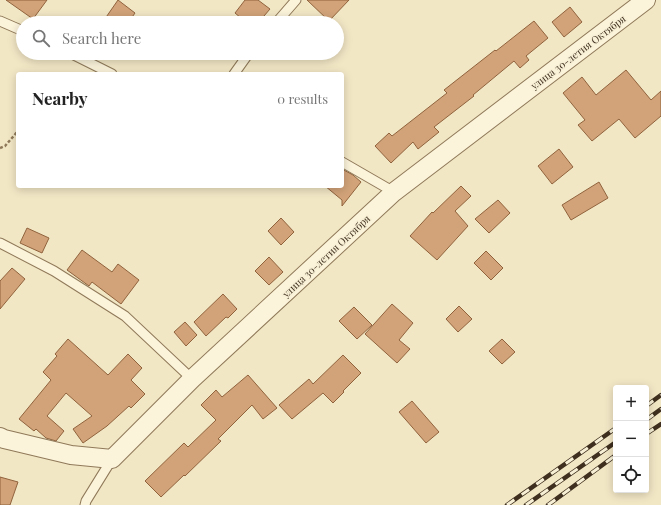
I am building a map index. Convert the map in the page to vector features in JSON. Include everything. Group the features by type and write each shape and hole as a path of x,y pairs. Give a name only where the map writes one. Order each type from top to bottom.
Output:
{"street":[{"name":"улица 30-летия Октября","path":"112,459 192,380 394,192 646,0"},
{"path":"0,437 71,455 112,459"}],"lane":[{"path":"282,16 296,0"},
{"path":"0,21 16,28"},
{"path":"84,60 108,72"},
{"path":"235,72 244,60"},
{"path":"344,163 394,192"},
{"path":"0,243 54,271 126,316 192,380"},
{"path":"85,505 112,459"}],"path":[{"path":"0,148 5,146 16,133"}],"building":[{"path":"6,0 47,0 35,16 29,16"},
{"path":"118,0 135,13 133,16 107,16"},
{"path":"245,0 258,0 270,9 264,16 239,16 235,13"},
{"path":"307,0 349,0 334,16 324,16"},
{"path":"570,7 582,22 564,37 552,22"},
{"path":"534,21 548,38 526,56 529,60 520,68 514,61 473,95 474,96 434,127 439,132 418,149 413,142 391,163 375,146 389,133 392,136 447,93 444,90"},
{"path":"626,70 651,100 661,91 661,116 635,138 619,119 592,141 578,125 585,120 563,93 582,77 596,95"},
{"path":"559,149 573,167 552,184 538,166"},
{"path":"344,170 361,182 342,206 342,200 327,188 344,188"},
{"path":"599,182 608,198 571,220 562,205"},
{"path":"461,186 471,196 455,211 468,226 437,260 410,236 432,212 433,213"},
{"path":"498,200 510,213 489,233 475,219"},
{"path":"281,218 294,232 281,245 268,231"},
{"path":"27,228 49,238 42,253 20,243"},
{"path":"82,250 112,272 118,264 139,280 121,304 92,282 89,286 67,270"},
{"path":"486,251 503,268 491,280 474,263"},
{"path":"269,257 283,272 269,285 255,271"},
{"path":"12,268 25,279 0,309 0,281"},
{"path":"223,294 237,309 206,336 194,322"},
{"path":"392,304 413,323 399,340 410,349 397,363 365,334"},
{"path":"459,306 472,319 458,332 446,319"},
{"path":"354,307 372,325 357,339 339,321"},
{"path":"185,322 197,335 186,346 174,332"},
{"path":"68,339 108,375 128,354 142,368 131,380 145,394 131,408 129,406 107,426 83,443 73,429 92,416 66,393 47,416 64,431 56,441 46,438 36,429 34,431 19,419 51,380 43,372 57,356 55,354"},
{"path":"502,339 515,352 502,364 489,351"},
{"path":"343,355 361,373 333,403 323,393 292,419 279,405 309,379 313,384"},
{"path":"248,375 277,408 263,419 252,405 218,439 221,441 161,497 145,481 184,443 188,447 216,420 201,405 216,390 222,397"},
{"path":"412,401 439,432 426,443 399,412"},
{"path":"0,477 18,482 10,505 0,505"}],"railway":[{"path":"649,404 661,395"},
{"path":"649,418 661,409"},
{"path":"649,432 661,424"},
{"path":"507,505 613,430"},
{"path":"526,505 613,444"},
{"path":"548,505 613,457"}]}
